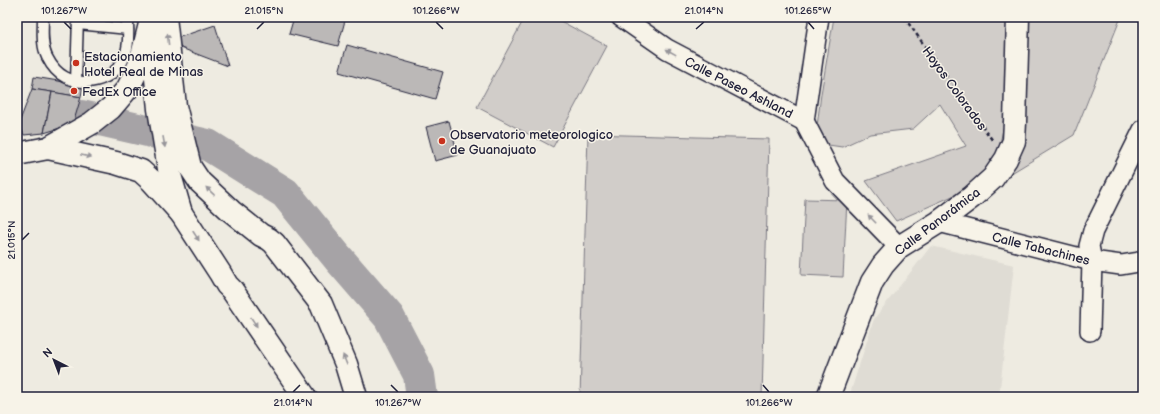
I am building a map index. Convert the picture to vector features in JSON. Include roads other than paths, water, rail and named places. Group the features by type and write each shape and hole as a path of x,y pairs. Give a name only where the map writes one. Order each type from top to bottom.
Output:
{"street":[{"name":"Calle Paseo Ashland","path":"621,17 667,50 804,121 835,181 899,247"},
{"path":"804,121 819,17"},
{"name":"Calle Panorámica","path":"828,397 872,282 882,265 899,247 939,222 994,178 1006,159 1014,141 1018,17"},
{"path":"17,154 48,148 97,120 111,108 128,88 140,64 156,18"},
{"path":"156,18 167,107 170,175 181,213"},
{"path":"167,107 190,167 200,182 231,211 261,235 274,243 321,304 346,364 356,397"},
{"path":"1090,331 1092,261 1089,246 1094,231 1143,130"},
{"path":"48,148 116,163 141,171 152,181 181,213 226,282 305,397"},
{"name":"Calle Tabachines","path":"939,222 1092,261 1120,265 1143,260"}],"lane":[{"path":"43,17 44,46 46,56 53,68 64,77 76,82 90,83 103,79 116,70 121,63 125,56 128,42 128,17"},
{"path":"76,82 78,20 128,29"}],"waterway":[{"path":"82,116 208,145 285,193 389,317 419,375 422,397"}],"place":[{"name":"Estacionamiento Hotel Real de Minas","path":"76,63"},
{"name":"FedEx Office","path":"74,91"},
{"name":"Observatorio meteorologico de Guanajuato","path":"442,141"}]}
